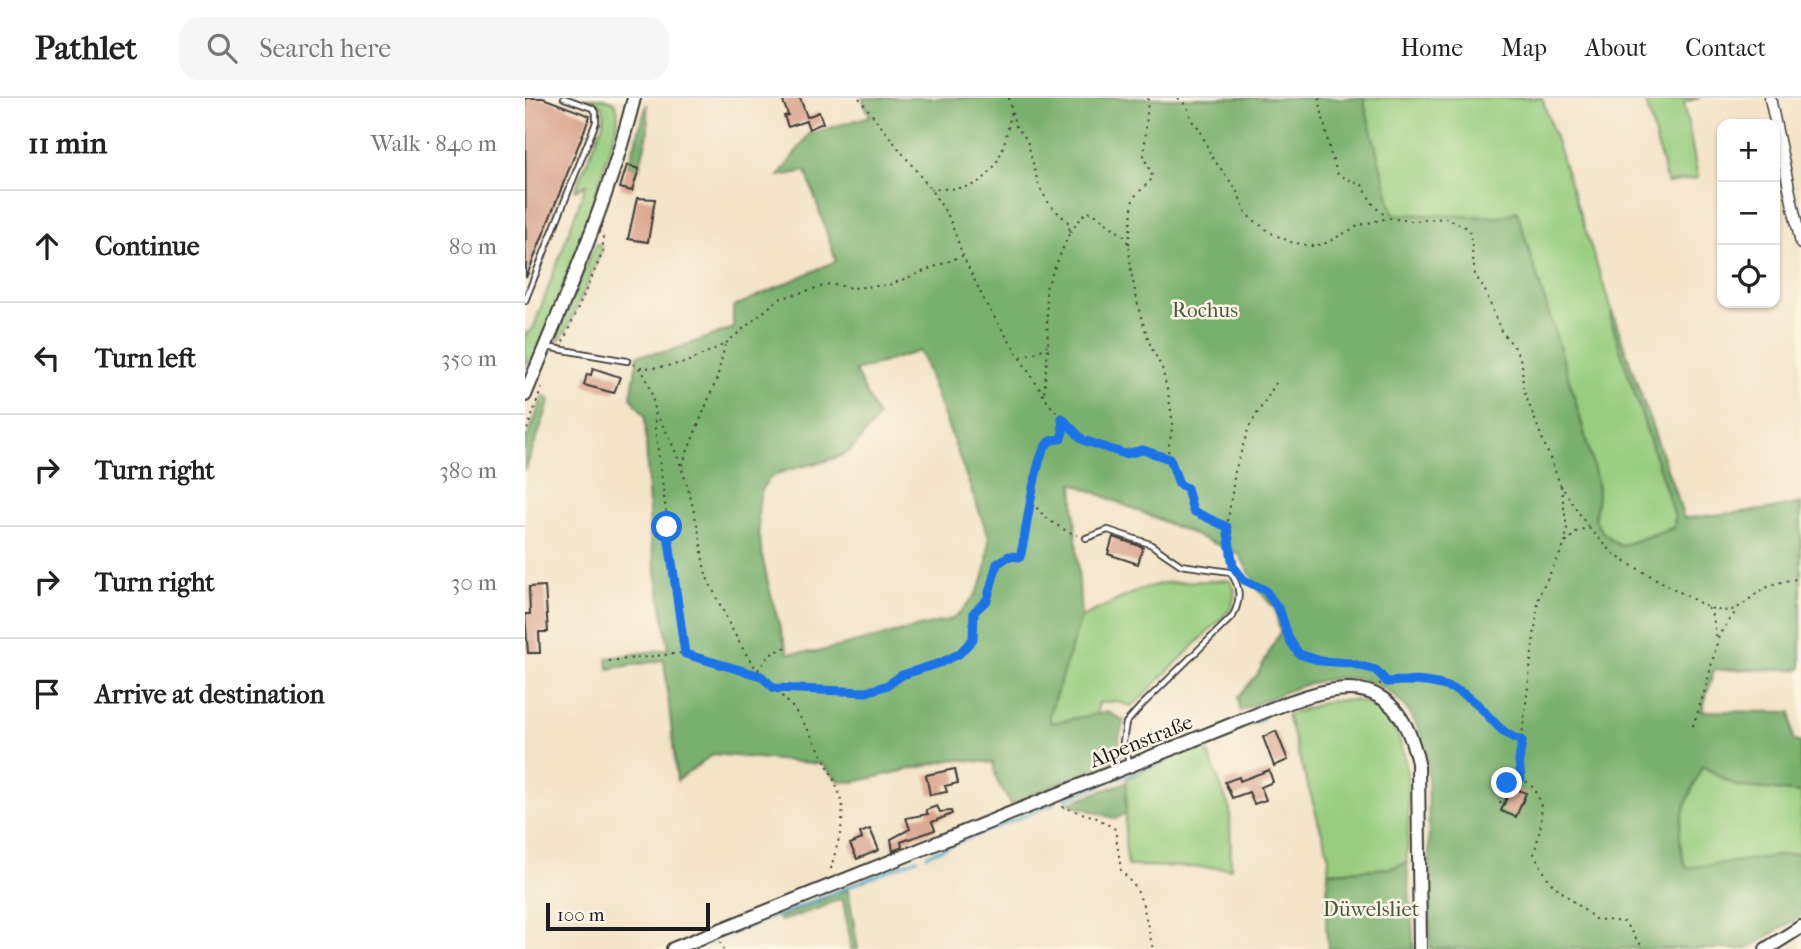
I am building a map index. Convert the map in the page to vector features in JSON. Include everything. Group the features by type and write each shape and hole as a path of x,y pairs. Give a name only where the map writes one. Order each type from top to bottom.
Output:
{"street":[{"path":"525,395 529,373 546,347 599,216 634,98"},
{"path":"1770,98 1801,244"},
{"name":"Alpenstraße","path":"673,949 1294,700 1338,688 1372,692 1383,698 1395,708 1413,739 1418,763 1420,949"},
{"path":"1766,949 1801,927"}],"lane":[{"path":"525,301 596,122 596,112 592,108 563,98"},
{"path":"546,347 627,361"},
{"path":"1086,538 1108,530 1150,544 1181,565 1230,572 1240,590 1233,615 1126,723 1123,742 1131,766"}],"path":[{"path":"859,98 949,216 963,256 986,304 1044,396 1062,418 1083,440 1125,454 1143,450 1170,459"},
{"path":"1009,98 1015,125 1027,140 1039,187 1050,205 1068,222 1070,232"},
{"path":"1148,98 1144,157 1153,178 1133,198 1129,245 1131,272 1140,314 1151,347 1162,368 1169,398 1173,424 1168,450 1179,484 1187,488 1193,511 1227,527"},
{"path":"1178,98 1187,106 1192,121 1199,128 1212,157 1236,189 1247,215 1271,233 1291,242 1311,246 1324,244 1360,225 1388,218 1413,221 1446,218 1464,226 1469,233 1475,275 1484,288 1501,331 1513,345 1522,363 1523,389 1560,484 1588,527 1622,560 1707,607 1727,613 1738,609"},
{"path":"1319,98 1330,152 1338,175 1362,186 1374,206 1388,218"},
{"path":"930,189 966,187 981,181 994,168 1003,148 1011,110"},
{"path":"1044,396 1048,345 1046,288 1070,232 1085,213 1092,212 1124,236 1129,245"},
{"path":"627,361 640,367 653,368 685,363 725,344 779,299 830,284 852,288 889,285 963,256"},
{"path":"681,466 717,378 725,344"},
{"path":"1019,357 1040,351 1048,345"},
{"path":"640,367 649,387 655,413 685,654"},
{"path":"1233,566 1227,527 1235,471 1249,427 1276,383"},
{"path":"655,413 666,429 681,466 701,542 703,567 737,638 761,676 793,708 821,753 840,795 843,809 830,885"},
{"path":"774,688 866,692 888,685 902,675 959,654 973,639 974,612 987,600 997,564 1009,556 1020,557 1043,452 1050,442 1061,439 1062,418"},
{"path":"1560,484 1567,529 1565,544"},
{"path":"1031,501 1043,516 1059,528 1086,538"},
{"path":"1521,778 1519,761 1539,595 1565,544 1576,532 1588,527"},
{"path":"1693,726 1717,641 1727,621 1766,587 1801,578"},
{"path":"1244,580 1265,590 1280,611 1289,639 1299,654 1321,661 1350,663 1376,670 1387,682 1414,680 1440,684 1475,702 1503,733 1522,741"},
{"path":"1707,607 1713,617 1717,641"},
{"path":"758,670 769,655 786,647"},
{"path":"609,661 685,654 761,676"},
{"path":"1500,803 1507,783 1521,778"},
{"path":"1521,778 1531,784 1537,793 1543,818 1534,854 1550,882 1595,919 1624,922 1644,949"},
{"path":"1057,796 1061,806 1095,817 1115,829 1121,870 1136,888 1143,905 1153,949"}],"green space":[{"path":"588,98 613,101 618,109 617,125 583,235 535,357 525,365 525,334 533,329 586,185 575,190 603,124 602,106"},
{"name":"Rochus","path":"862,98 1363,98 1393,214 1500,217 1517,211 1596,478 1598,490 1595,514 1599,528 1620,546 1674,528 1675,517 1611,321 1612,311 1684,518 1771,509 1801,503 1801,669 1714,670 1702,711 1791,712 1793,740 1801,743 1801,793 1737,786 1702,766 1682,816 1680,839 1686,868 1801,853 1801,916 1747,949 1430,949 1428,764 1418,728 1409,713 1398,699 1384,689 1351,678 1308,684 1240,711 1238,697 1257,675 1280,632 1275,609 1261,593 1239,554 1073,483 1081,617 1049,715 1051,723 1108,712 1124,721 1119,738 1121,759 1011,805 997,781 993,763 955,759 854,782 839,781 821,764 713,754 677,781 664,660 608,669 607,658 669,649 650,536 645,416 631,397 638,355 670,351 733,328 733,307 836,261 806,171 779,176 809,134 870,116","holes":["920,351 989,538 985,573 977,593 952,619 817,652 788,653 763,558 759,506 764,486 775,475 847,453 878,417 855,371"]},
{"path":"1363,98 1542,98 1612,311 1611,321 1675,517 1674,527 1620,546 1599,528 1595,514 1598,490 1596,478 1517,212 1500,217 1393,215"},
{"path":"1645,98 1700,98 1684,102 1698,178 1667,183"},
{"path":"647,104 648,133 639,169 628,166"},
{"path":"600,244 602,250 566,331 558,341 558,332 595,245"},
{"path":"547,396 550,401 525,471 525,443 543,397"},
{"path":"1230,581 1235,590 1232,608 1135,704 1130,706 1115,701 1099,703 1096,715 1051,723 1049,715 1081,617 1144,588 1164,583"},
{"path":"1355,700 1376,709 1391,724 1401,744 1408,792 1407,862 1391,868 1328,872 1329,857 1287,715 1329,701"},
{"path":"1205,745 1230,810 1231,868 1128,866 1125,843 1127,778"},
{"path":"1702,766 1737,786 1801,793 1801,853 1686,868 1680,827 1686,804"},
{"path":"1127,782 1126,813 1116,819 1068,803"},
{"name":"Düwelsliet","path":"1407,862 1414,949 1328,949 1328,872 1391,868"},
{"path":"848,889 858,949 851,949 843,901 839,899 781,921 777,918"}],"building":[{"path":"525,98 543,98 590,116 526,278"},
{"path":"800,98 807,117 819,112 823,123 809,129 806,121 788,127 784,116 788,115 783,101"},
{"path":"627,165 639,169 632,191 620,188"},
{"path":"637,198 655,199 648,242 628,239"},
{"path":"593,368 620,377 614,393 584,385 587,374 591,375"},
{"path":"1113,537 1143,547 1138,564 1108,554"},
{"path":"545,586 548,632 539,632 540,653 528,653 525,614 530,614 529,587"},
{"path":"1276,731 1288,760 1274,766 1263,737"},
{"path":"955,769 958,783 945,786 947,792 930,795 926,775"},
{"path":"1269,770 1273,782 1261,787 1266,800 1254,804 1249,792 1232,798 1225,782 1239,777 1240,781"},
{"path":"1511,787 1526,793 1516,817 1501,811"},
{"path":"937,806 940,812 951,811 952,814 932,822 935,830 901,842 902,847 893,851 891,839 910,829 906,818 928,814 926,810"},
{"path":"870,829 879,850 857,859 850,844 862,839 860,833"}],"waterway":[{"path":"1234,730 1263,719"},
{"path":"1159,761 1225,734"},
{"path":"1065,799 1151,765"},
{"path":"927,855 1055,803"},
{"path":"725,936 917,859"},
{"path":"694,949 713,941"}],"route":[{"path":"667,527 685,654 761,676 774,688 866,692 888,685 902,675 959,654 973,639 974,612 987,600 997,564 1009,556 1020,557 1039,465 1050,442 1061,439 1062,418 1083,440 1125,454 1143,450 1170,459 1179,484 1187,488 1193,511 1227,527 1233,566 1244,580 1265,590 1280,611 1289,639 1299,654 1321,661 1350,663 1376,670 1387,682 1414,680 1440,684 1475,702 1503,733 1522,741 1519,761 1521,778 1507,783"}]}
